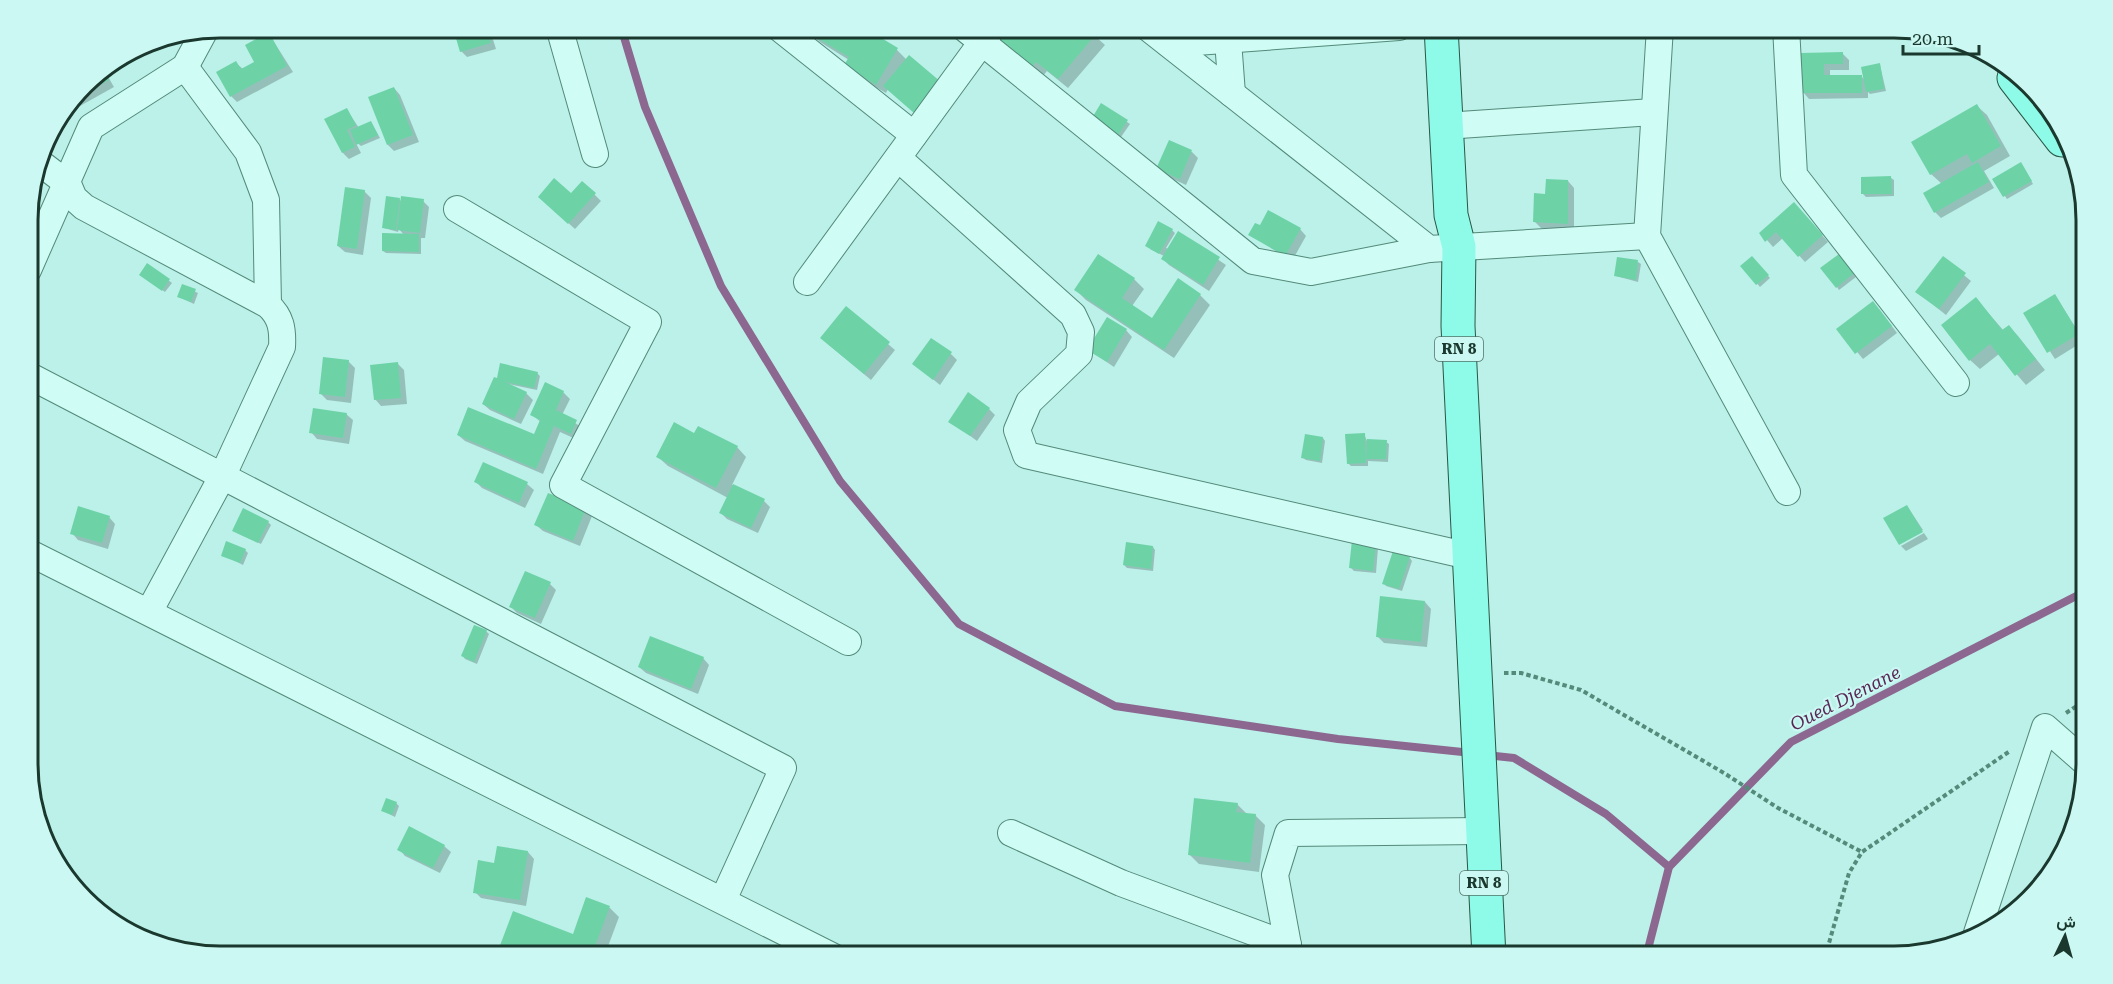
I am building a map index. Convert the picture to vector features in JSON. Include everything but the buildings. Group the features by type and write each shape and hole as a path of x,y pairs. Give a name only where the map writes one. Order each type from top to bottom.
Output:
{"main road":[{"name":"RN 8","path":"1441,38 1451,215 1444,248 1458,326 1488,946"}],"street":[{"path":"562,38 595,154"},
{"path":"792,38 914,135"},
{"path":"807,282 914,135 976,38"},
{"path":"987,38 1253,261 1311,272 1444,248 1647,236"},
{"path":"1161,38 1232,94 1444,248"},
{"path":"1169,44 1198,38"},
{"path":"1227,38 1232,94"},
{"path":"1659,38 1647,236 1787,492"},
{"path":"1787,38 1794,175 1956,383"},
{"path":"38,248 91,127 185,67 200,39"},
{"path":"185,67 248,152 266,200 268,305"},
{"path":"1445,126 1653,112"},
{"path":"898,158 1073,315 1081,332 1080,354 1029,402 1017,430 1026,455 1469,556"},
{"path":"46,167 68,183 74,198 84,207 268,305 278,315 283,332 282,347 223,475 149,612"},
{"path":"457,209 648,322 563,485 848,642"},
{"path":"38,380 783,768 723,900"},
{"path":"37,557 813,946"},
{"path":"1980,925 2045,727 2076,754"},
{"path":"1284,946 1275,874 1288,833 1481,820"},
{"path":"1011,833 1121,883 1273,946"}],"path":[{"path":"1475,673 1521,673 1581,690 1724,773 1778,808 1862,852"},
{"path":"1828,946 1849,873 1862,852 2076,707"}],"waterway":[{"path":"624,38 645,107 721,286 840,481 959,624 1115,706 1338,739 1472,753"},
{"name":"Oued Djenane","path":"1649,946 1669,867 1791,742 2076,596"},
{"path":"1486,755 1514,758 1606,814 1669,867"}]}
